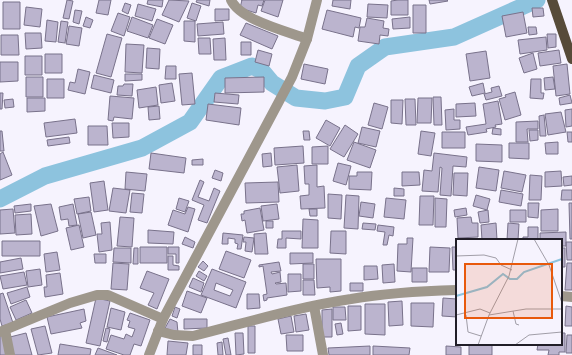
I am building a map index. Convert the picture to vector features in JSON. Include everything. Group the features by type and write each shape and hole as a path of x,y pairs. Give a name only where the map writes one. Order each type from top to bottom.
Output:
{"main road":[{"path":"553,1 572,59"}],"street":[{"path":"231,0 234,7 256,20 306,39"},
{"path":"149,355 163,319 292,77 306,39 317,0"},
{"path":"158,331 174,335 193,336 351,298 402,292 456,290"},
{"path":"10,355 3,331 70,303 97,295 108,295 163,319"},
{"path":"562,296 572,297"},
{"path":"314,306 323,355"}],"building":[{"path":"67,0 73,1 69,19 63,18"},
{"path":"99,0 111,0 108,15 96,13"},
{"path":"148,0 163,0 162,7 147,4"},
{"path":"169,0 189,1 179,22 162,15"},
{"path":"197,0 210,0 209,6 196,2"},
{"path":"242,0 264,0 262,6 258,5 256,13 240,8"},
{"path":"265,0 283,0 278,17 261,11"},
{"path":"333,0 351,0 350,9 332,6"},
{"path":"408,0 408,15 391,15 391,1"},
{"path":"429,0 447,0 448,1 430,4"},
{"path":"3,2 20,2 20,29 3,29"},
{"path":"125,3 131,5 128,14 122,11"},
{"path":"192,3 201,6 196,21 187,18"},
{"path":"138,4 156,9 152,21 135,16"},
{"path":"368,4 388,5 387,18 367,17"},
{"path":"413,5 426,5 426,33 413,33"},
{"path":"26,7 42,9 40,27 24,25"},
{"path":"532,8 543,8 544,16 533,17"},
{"path":"215,9 229,9 229,20 215,21"},
{"path":"75,10 82,11 79,24 73,22"},
{"path":"327,10 361,18 359,28 355,27 353,37 322,29"},
{"path":"523,12 527,33 506,37 502,16"},
{"path":"118,13 130,17 124,36 111,31"},
{"path":"86,17 93,20 90,28 83,26"},
{"path":"132,17 153,25 148,38 127,31"},
{"path":"410,17 410,28 393,29 392,19"},
{"path":"367,18 384,21 383,28 389,29 388,36 380,35 379,44 358,41 360,27 365,27"},
{"path":"157,19 173,25 165,44 149,38"},
{"path":"47,20 58,22 56,42 45,41"},
{"path":"61,21 68,22 65,43 58,42"},
{"path":"184,21 195,21 195,42 184,41"},
{"path":"223,22 224,34 198,36 197,24"},
{"path":"246,23 278,36 272,49 240,35"},
{"path":"69,26 82,28 79,46 66,44"},
{"path":"528,27 536,27 537,34 529,35"},
{"path":"25,33 41,33 42,48 26,49"},
{"path":"107,34 122,38 111,77 96,73"},
{"path":"547,34 556,34 556,47 548,48"},
{"path":"1,35 18,35 19,55 1,55"},
{"path":"546,37 547,50 520,54 518,40"},
{"path":"198,38 210,38 211,54 199,54"},
{"path":"225,38 226,60 214,60 213,39"},
{"path":"241,42 251,42 251,55 241,55"},
{"path":"126,44 144,45 142,73 125,72"},
{"path":"147,48 160,49 159,69 146,68"},
{"path":"258,50 272,54 269,66 255,62"},
{"path":"559,50 561,63 540,66 538,53"},
{"path":"486,51 490,78 470,81 466,54"},
{"path":"533,53 537,69 524,73 519,58"},
{"path":"45,54 62,54 62,73 45,73"},
{"path":"25,56 42,56 42,75 25,75"},
{"path":"0,62 18,62 18,81 0,82"},
{"path":"304,64 328,69 325,84 301,79"},
{"path":"567,64 570,94 556,96 553,66"},
{"path":"166,66 176,66 176,79 165,79"},
{"path":"78,69 90,72 85,94 68,90 70,82 75,83"},
{"path":"192,73 195,104 182,105 179,74"},
{"path":"125,74 142,74 142,80 125,81"},
{"path":"94,75 114,80 111,93 91,88"},
{"path":"26,77 43,77 43,97 26,97"},
{"path":"264,77 264,92 225,93 225,78"},
{"path":"553,77 555,89 545,90 544,78"},
{"path":"47,79 64,79 64,98 47,98"},
{"path":"531,79 541,79 541,93 544,93 543,99 530,98"},
{"path":"172,83 175,101 161,103 159,85"},
{"path":"483,83 485,93 472,96 469,87"},
{"path":"124,84 133,84 132,96 117,95 118,86 123,86"},
{"path":"499,86 502,96 486,100 484,94 492,92 491,88"},
{"path":"156,87 158,105 139,108 137,90"},
{"path":"515,92 521,115 505,120 499,99 506,97 505,95"},
{"path":"0,93 3,93 2,109 0,109"},
{"path":"215,93 239,95 238,104 214,102"},
{"path":"570,95 572,103 560,105 559,98"},
{"path":"110,96 134,98 132,119 114,117 113,121 108,120"},
{"path":"433,97 441,97 442,125 434,125"},
{"path":"27,98 45,98 45,111 27,112"},
{"path":"418,98 432,98 431,123 417,123"},
{"path":"13,99 14,107 5,108 4,100"},
{"path":"405,99 415,99 416,125 406,125"},
{"path":"391,100 403,100 402,124 391,123"},
{"path":"498,101 502,124 486,129 487,132 468,135 466,127 486,124 483,104"},
{"path":"374,103 388,107 382,129 368,125"},
{"path":"475,103 476,116 456,117 456,104"},
{"path":"208,104 241,108 239,125 206,120"},
{"path":"159,106 160,119 149,120 148,107"},
{"path":"454,109 454,120 460,120 460,129 446,130 445,110"},
{"path":"572,109 572,126 566,127 565,110"},
{"path":"561,112 566,132 548,135 545,114"},
{"path":"544,115 546,136 540,136 539,116"},
{"path":"75,119 77,133 46,137 44,123"},
{"path":"326,120 340,128 330,146 316,138"},
{"path":"538,121 538,129 527,129 528,142 516,142 516,122"},
{"path":"112,123 129,123 129,137 113,138"},
{"path":"345,125 358,134 344,157 330,149"},
{"path":"88,126 107,126 108,145 88,145"},
{"path":"362,127 380,131 376,147 358,143"},
{"path":"493,128 501,129 501,135 492,134"},
{"path":"529,130 538,130 538,140 530,141"},
{"path":"0,131 2,131 4,151 0,151"},
{"path":"303,131 309,131 310,140 304,140"},
{"path":"421,131 435,133 431,156 418,154"},
{"path":"442,132 465,132 465,148 442,148"},
{"path":"567,132 572,132 572,142 568,142"},
{"path":"69,137 70,143 48,146 47,140"},
{"path":"354,142 376,150 370,168 347,160"},
{"path":"558,142 558,154 546,154 545,143"},
{"path":"509,143 529,143 529,159 509,158"},
{"path":"476,144 502,145 502,162 476,161"},
{"path":"303,146 304,163 275,165 274,148"},
{"path":"328,146 328,164 312,164 312,147"},
{"path":"3,152 12,175 0,180 0,154"},
{"path":"151,153 186,158 184,173 149,169"},
{"path":"271,153 272,166 263,167 262,154"},
{"path":"434,153 467,157 466,167 453,166 451,196 440,195 442,168 440,167 438,192 422,191 424,170 432,171"},
{"path":"203,159 203,165 192,165 192,160"},
{"path":"338,163 351,166 346,185 333,181"},
{"path":"297,165 299,191 280,193 277,167"},
{"path":"317,165 317,187 324,186 325,208 301,209 300,196 309,195 309,184 305,184 304,166"},
{"path":"479,167 499,170 496,191 476,188"},
{"path":"215,170 223,173 221,181 212,178"},
{"path":"504,171 526,175 522,192 501,188"},
{"path":"561,171 562,186 545,187 545,172"},
{"path":"126,172 147,174 145,191 125,189"},
{"path":"357,172 372,172 371,190 349,189 349,176 357,176"},
{"path":"402,172 419,172 420,185 402,186"},
{"path":"454,173 468,173 467,196 453,195"},
{"path":"530,175 542,176 541,200 529,200"},
{"path":"572,176 572,185 564,186 563,177"},
{"path":"200,180 204,182 198,197 209,201 214,188 220,191 207,223 198,220 204,205 192,200"},
{"path":"104,181 108,210 94,212 90,183"},
{"path":"278,182 279,202 246,203 245,183"},
{"path":"113,188 130,190 126,213 109,211"},
{"path":"394,188 404,189 404,196 394,196"},
{"path":"501,190 523,194 521,206 499,202"},
{"path":"562,190 572,190 572,200 561,200"},
{"path":"132,193 144,194 142,213 130,212"},
{"path":"328,194 342,195 341,219 328,218"},
{"path":"346,195 359,196 358,229 344,228"},
{"path":"476,195 490,199 487,210 473,206"},
{"path":"420,196 434,196 433,225 419,225"},
{"path":"89,197 91,211 77,214 74,199"},
{"path":"179,198 189,201 185,212 176,209"},
{"path":"386,198 406,200 404,219 384,217"},
{"path":"435,198 447,199 446,227 435,227"},
{"path":"361,202 375,204 373,218 359,216"},
{"path":"528,203 539,203 538,218 528,217"},
{"path":"569,203 572,203 572,239 570,239"},
{"path":"31,204 31,211 15,213 14,206"},
{"path":"51,204 58,231 41,236 34,206"},
{"path":"73,204 77,225 69,226 68,219 61,220 59,207"},
{"path":"277,204 279,219 263,221 261,206"},
{"path":"188,207 195,209 188,232 168,225 173,210 185,214"},
{"path":"260,208 264,230 247,233 245,220 242,221 241,214 244,214 244,211"},
{"path":"466,208 467,215 455,217 454,210"},
{"path":"13,209 15,233 0,234 0,210"},
{"path":"309,209 317,209 317,216 310,216"},
{"path":"558,209 558,231 541,231 541,210"},
{"path":"488,210 489,222 480,223 478,212"},
{"path":"510,210 526,210 526,222 510,222"},
{"path":"91,212 96,235 83,238 78,214"},
{"path":"31,214 32,234 16,235 15,215"},
{"path":"120,217 134,218 132,247 117,246"},
{"path":"471,217 472,223 478,223 478,237 458,238 457,218"},
{"path":"303,219 318,220 318,248 302,248"},
{"path":"266,221 273,221 273,228 266,228"},
{"path":"110,222 112,250 99,252 97,234 102,234 101,223"},
{"path":"363,223 376,224 375,230 362,229"},
{"path":"496,223 497,239 482,239 481,225"},
{"path":"508,223 519,224 518,239 507,239"},
{"path":"79,225 84,247 71,250 66,228"},
{"path":"378,225 394,227 393,236 389,235 387,245 383,245 385,232 377,231"},
{"path":"528,227 538,227 538,239 523,239 523,237 528,237"},
{"path":"148,230 174,232 173,244 148,243"},
{"path":"282,231 301,231 301,239 286,238 286,248 277,248 278,239 282,239"},
{"path":"331,231 346,231 346,254 330,253"},
{"path":"566,232 566,246 562,246 562,239 540,239 540,233"},
{"path":"223,233 243,235 241,249 237,249 238,244 235,243 235,239 228,238 228,244 222,244"},
{"path":"266,233 268,254 255,254 254,234"},
{"path":"185,237 195,242 193,248 182,244"},
{"path":"244,237 254,238 252,252 245,251 246,242 243,242"},
{"path":"407,238 413,238 411,272 397,271 398,244 407,244"},
{"path":"2,241 40,241 40,256 2,256"},
{"path":"566,242 572,242 572,260 567,260"},
{"path":"140,247 167,247 167,263 140,263"},
{"path":"168,247 179,247 179,263 176,263 176,254 168,254"},
{"path":"430,247 450,248 449,272 429,272"},
{"path":"452,247 456,247 456,270 453,270"},
{"path":"114,248 131,248 131,263 113,262"},
{"path":"134,248 138,248 138,264 133,264"},
{"path":"562,248 565,248 565,267 562,267"},
{"path":"226,251 251,260 244,278 219,269"},
{"path":"57,252 60,270 46,272 44,254"},
{"path":"290,253 313,253 313,263 290,264"},
{"path":"94,254 106,254 106,263 95,263"},
{"path":"168,256 173,256 173,265 179,266 179,270 168,270"},
{"path":"21,258 23,269 0,273 0,262"},
{"path":"316,259 341,259 341,291 330,292 330,287 317,288"},
{"path":"203,261 208,266 204,271 198,267"},
{"path":"279,262 281,271 271,272 272,274 280,272 281,282 275,283 286,283 287,295 267,298 267,300 264,301 263,295 267,294 263,266 259,267 259,265"},
{"path":"113,263 129,264 127,290 111,289"},
{"path":"567,263 572,263 572,290 565,290"},
{"path":"303,264 314,264 314,279 303,279"},
{"path":"394,264 395,282 383,283 382,265"},
{"path":"364,266 377,266 378,279 364,280"},
{"path":"412,268 427,268 427,282 412,282"},
{"path":"40,269 42,285 28,287 26,271"},
{"path":"212,269 246,282 236,308 201,295","holes":["216,283 233,290 230,296 214,290"]},
{"path":"147,271 169,279 157,309 148,305 154,293 140,288"},
{"path":"199,271 207,276 204,281 196,276"},
{"path":"24,272 27,285 3,289 0,276"},
{"path":"60,273 63,294 45,297 44,287 47,287 46,275"},
{"path":"288,274 301,274 301,291 288,292"},
{"path":"193,278 204,283 201,292 189,287"},
{"path":"303,280 314,280 315,295 303,295"},
{"path":"350,283 363,283 363,291 350,291"},
{"path":"27,287 30,297 11,304 7,293"},
{"path":"187,291 207,298 201,313 182,306"},
{"path":"3,293 13,323 2,326 0,319 0,294"},
{"path":"247,294 259,294 260,308 247,309"},
{"path":"96,298 110,301 100,346 86,343"},
{"path":"443,298 456,299 456,317 442,316"},
{"path":"26,300 32,313 16,320 10,307"},
{"path":"402,301 403,325 389,326 388,302"},
{"path":"411,303 434,303 433,327 411,326"},
{"path":"365,304 385,304 385,335 365,334"},
{"path":"348,306 361,306 361,330 348,331"},
{"path":"566,306 572,307 572,326 565,326"},
{"path":"175,307 180,309 177,318 172,316"},
{"path":"333,307 345,307 346,320 333,320"},
{"path":"111,308 125,312 121,330 107,327"},
{"path":"84,309 86,321 80,323 82,328 51,334 47,317"},
{"path":"332,309 332,337 322,337 322,310"},
{"path":"130,313 150,320 141,346 134,344 130,355 124,355 106,349 111,335 124,339 126,334 132,337 135,329 128,327 130,321 127,320"},
{"path":"306,314 309,330 296,332 294,316"},
{"path":"291,316 294,332 281,334 278,319"},
{"path":"170,319 177,322 178,333 165,328"},
{"path":"184,319 207,319 207,328 184,329"},
{"path":"341,323 343,334 337,335 335,324"},
{"path":"45,326 52,353 38,355 31,329"},
{"path":"248,326 255,326 255,353 248,353"},
{"path":"106,328 110,329 107,342 103,341"},
{"path":"3,333 8,355 0,355 0,334"},
{"path":"26,333 32,355 14,355 10,337"},
{"path":"235,333 243,333 244,354 236,355"},
{"path":"562,333 565,333 565,352 559,352 559,355 548,355 549,350 537,350 538,345 562,345"},
{"path":"286,335 303,335 303,351 287,351"},
{"path":"567,335 572,335 572,353 566,353"},
{"path":"228,338 231,355 226,355 223,339"},
{"path":"168,341 188,343 186,355 167,355"},
{"path":"222,342 223,355 218,355 217,343"},
{"path":"60,344 91,349 90,355 58,355"},
{"path":"193,345 202,345 202,355 193,355"},
{"path":"469,345 492,345 492,355 469,355"},
{"path":"370,346 370,355 329,355 328,348"},
{"path":"373,346 410,348 409,355 373,355"},
{"path":"446,346 461,347 461,355 446,355"},
{"path":"98,348 117,355 95,355"}],"waterway":[{"path":"0,199 45,176 142,148 190,122 221,78 252,66 262,71 272,83 296,98 325,101 345,97 358,66 385,47 454,37 537,0"}]}
